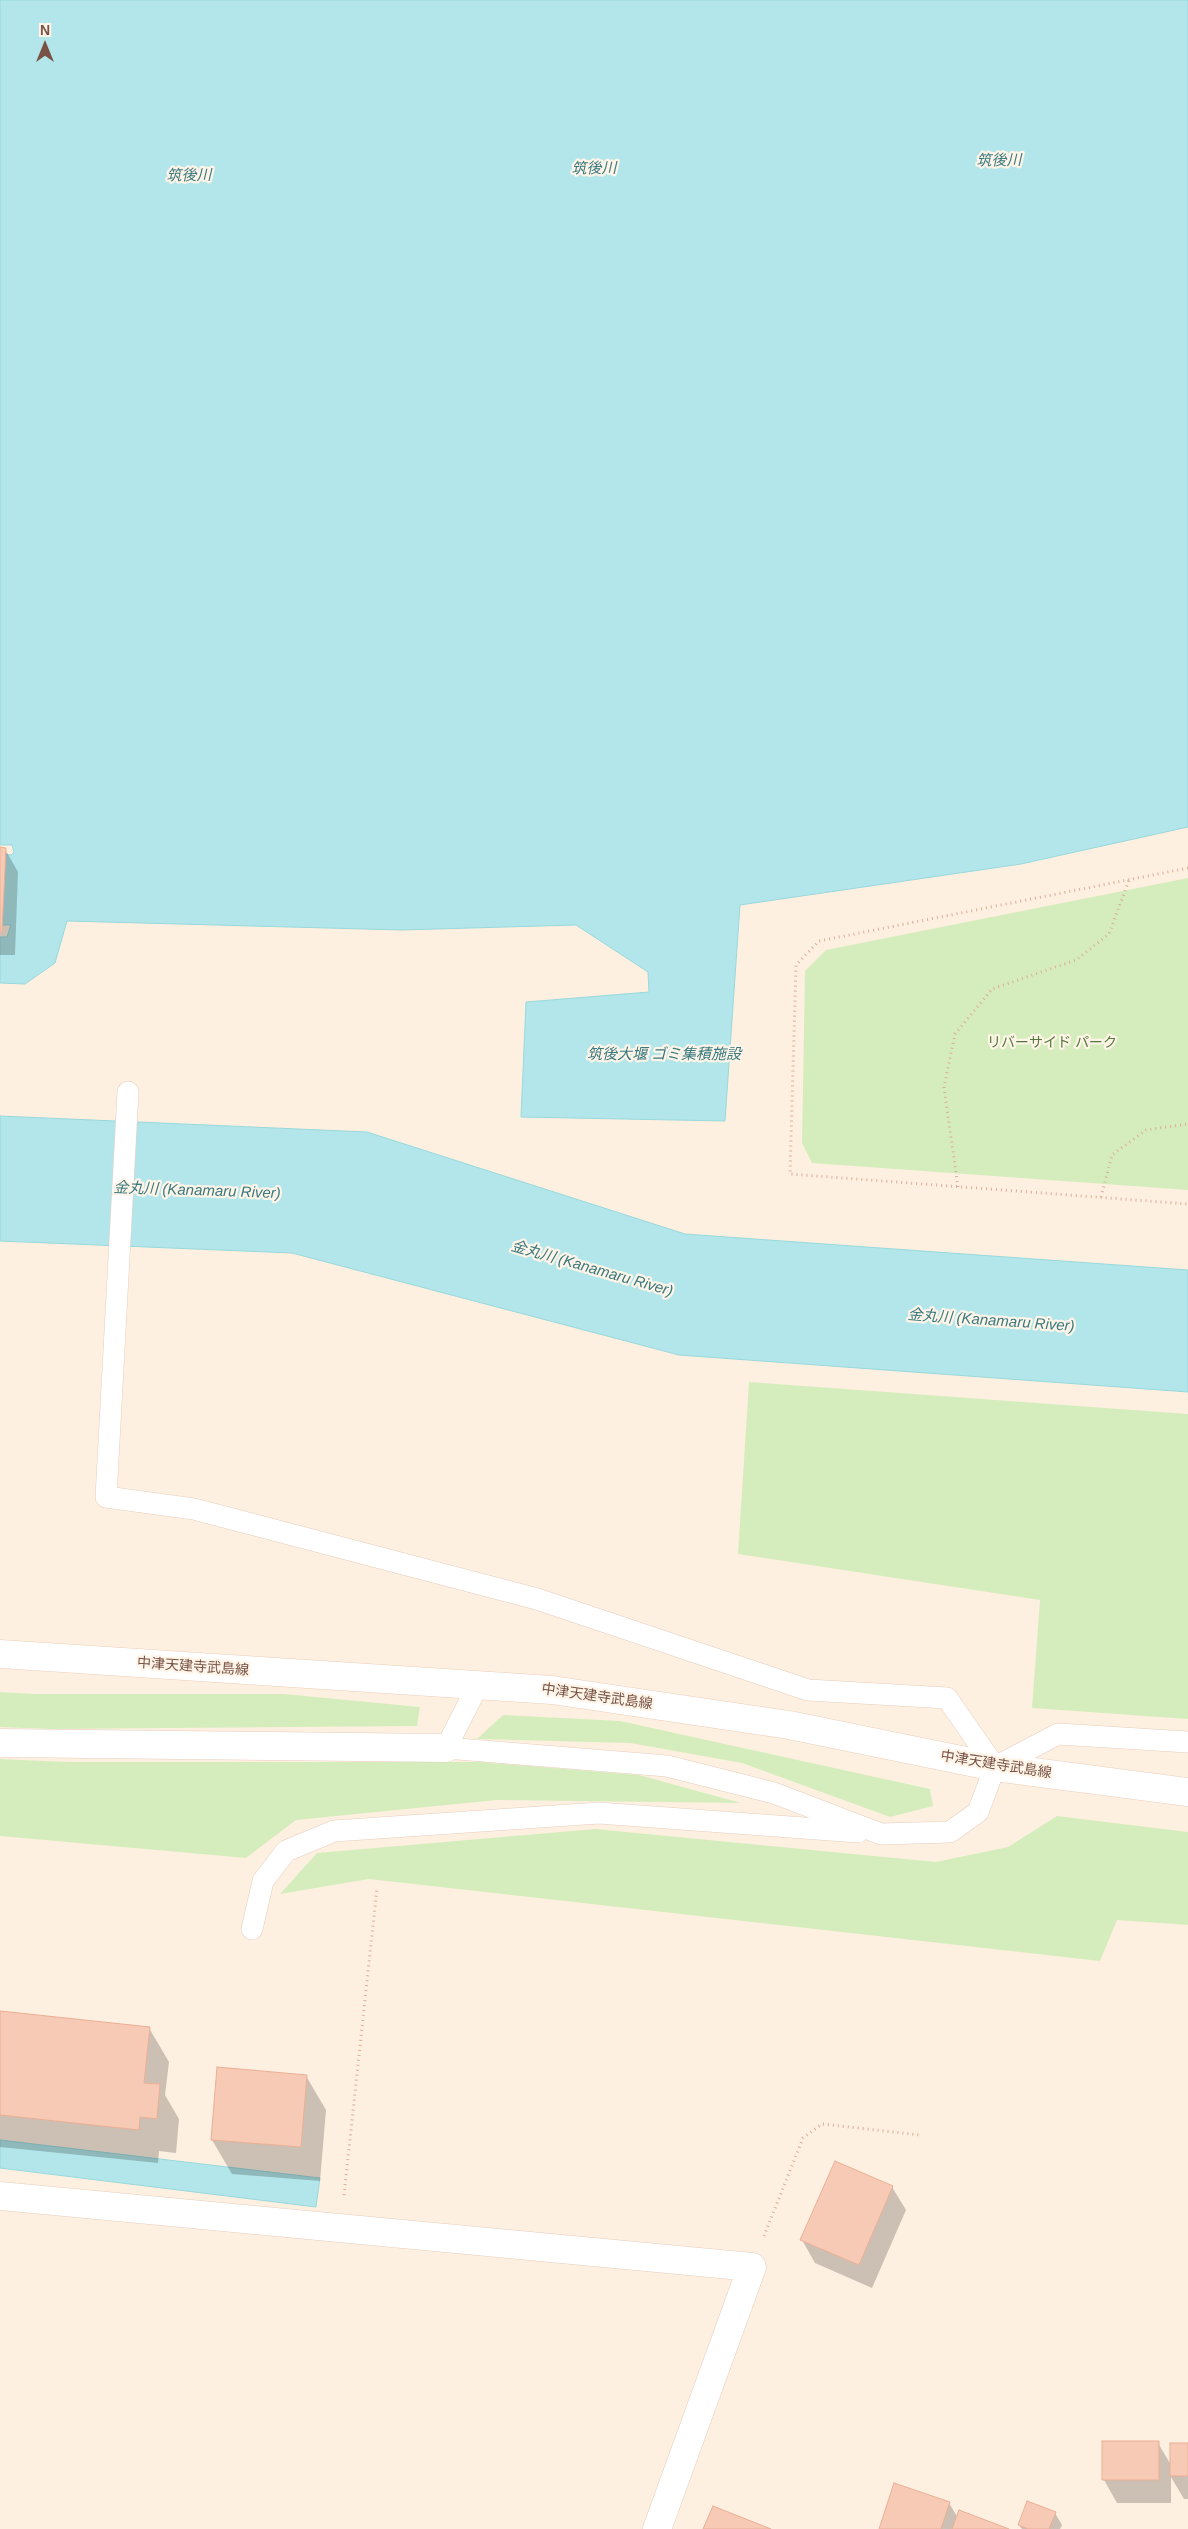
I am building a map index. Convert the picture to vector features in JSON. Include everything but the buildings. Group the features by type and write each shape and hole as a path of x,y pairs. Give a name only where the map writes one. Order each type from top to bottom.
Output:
{"street":[{"name":"中津天建寺武島線","path":"0,1654 552,1690 789,1725 994,1767 1188,1792"},
{"path":"0,1743 446,1748"},
{"path":"0,2196 752,2267 657,2529"}],"lane":[{"path":"128,1092 106,1497 194,1509 537,1599 808,1690 947,1698 994,1767"},
{"path":"478,1685 446,1748 667,1766 774,1793 881,1834"},
{"path":"252,1929 263,1881 286,1851 334,1830 599,1814 881,1834 950,1832 978,1812 994,1767 1058,1734 1188,1742"}],"path":[{"path":"1188,868 819,941 796,965 790,1174 1188,1204"},
{"path":"958,1187 944,1087 955,1034 992,989 1076,960 1109,934 1129,879"},
{"path":"1101,1198 1112,1155 1146,1130 1188,1124"},
{"path":"341,2228 377,1888"},
{"path":"752,2267 803,2138 822,2124 920,2135"}],"green space":[{"name":"リバーサイド パーク","path":"1188,878 1188,1190 812,1163 802,1143 805,971 826,950"},
{"path":"749,1382 1188,1414 1188,1719 1032,1708 1040,1600 738,1554"},
{"path":"0,1692 34,1694 284,1694 420,1707 417,1726 50,1729 0,1727"},
{"path":"503,1715 620,1721 930,1789 933,1806 890,1817 742,1763 630,1743 477,1739"},
{"path":"0,1759 67,1762 480,1762 639,1775 741,1803 497,1800 296,1820 246,1858 0,1836"},
{"path":"1057,1816 1188,1832 1188,1925 1117,1920 1100,1961 369,1879 280,1894 317,1853 595,1829 936,1862 1008,1847"}],"water":[{"path":"0,0 1188,0 1188,827 1021,864 740,905 725,1121 521,1117 526,1002 649,992 648,972 576,925 401,930 67,921 55,963 25,984 0,983 0,937 7,937 11,925 0,925 0,854 11,855 14,852 12,845 0,845"},
{"name":"金丸川 (Kanamaru River)","path":"0,1116 367,1132 685,1234 1188,1270 1188,1392 679,1355 292,1253 0,1241"},
{"path":"0,2140 320,2178 316,2207 0,2168"}],"water label":[{"name":"筑後川","path":"999,161"},
{"name":"筑後川","path":"594,169"},
{"name":"筑後川","path":"189,176"},
{"name":"筑後大堰 ゴミ集積施設","path":"664,1055"}]}
